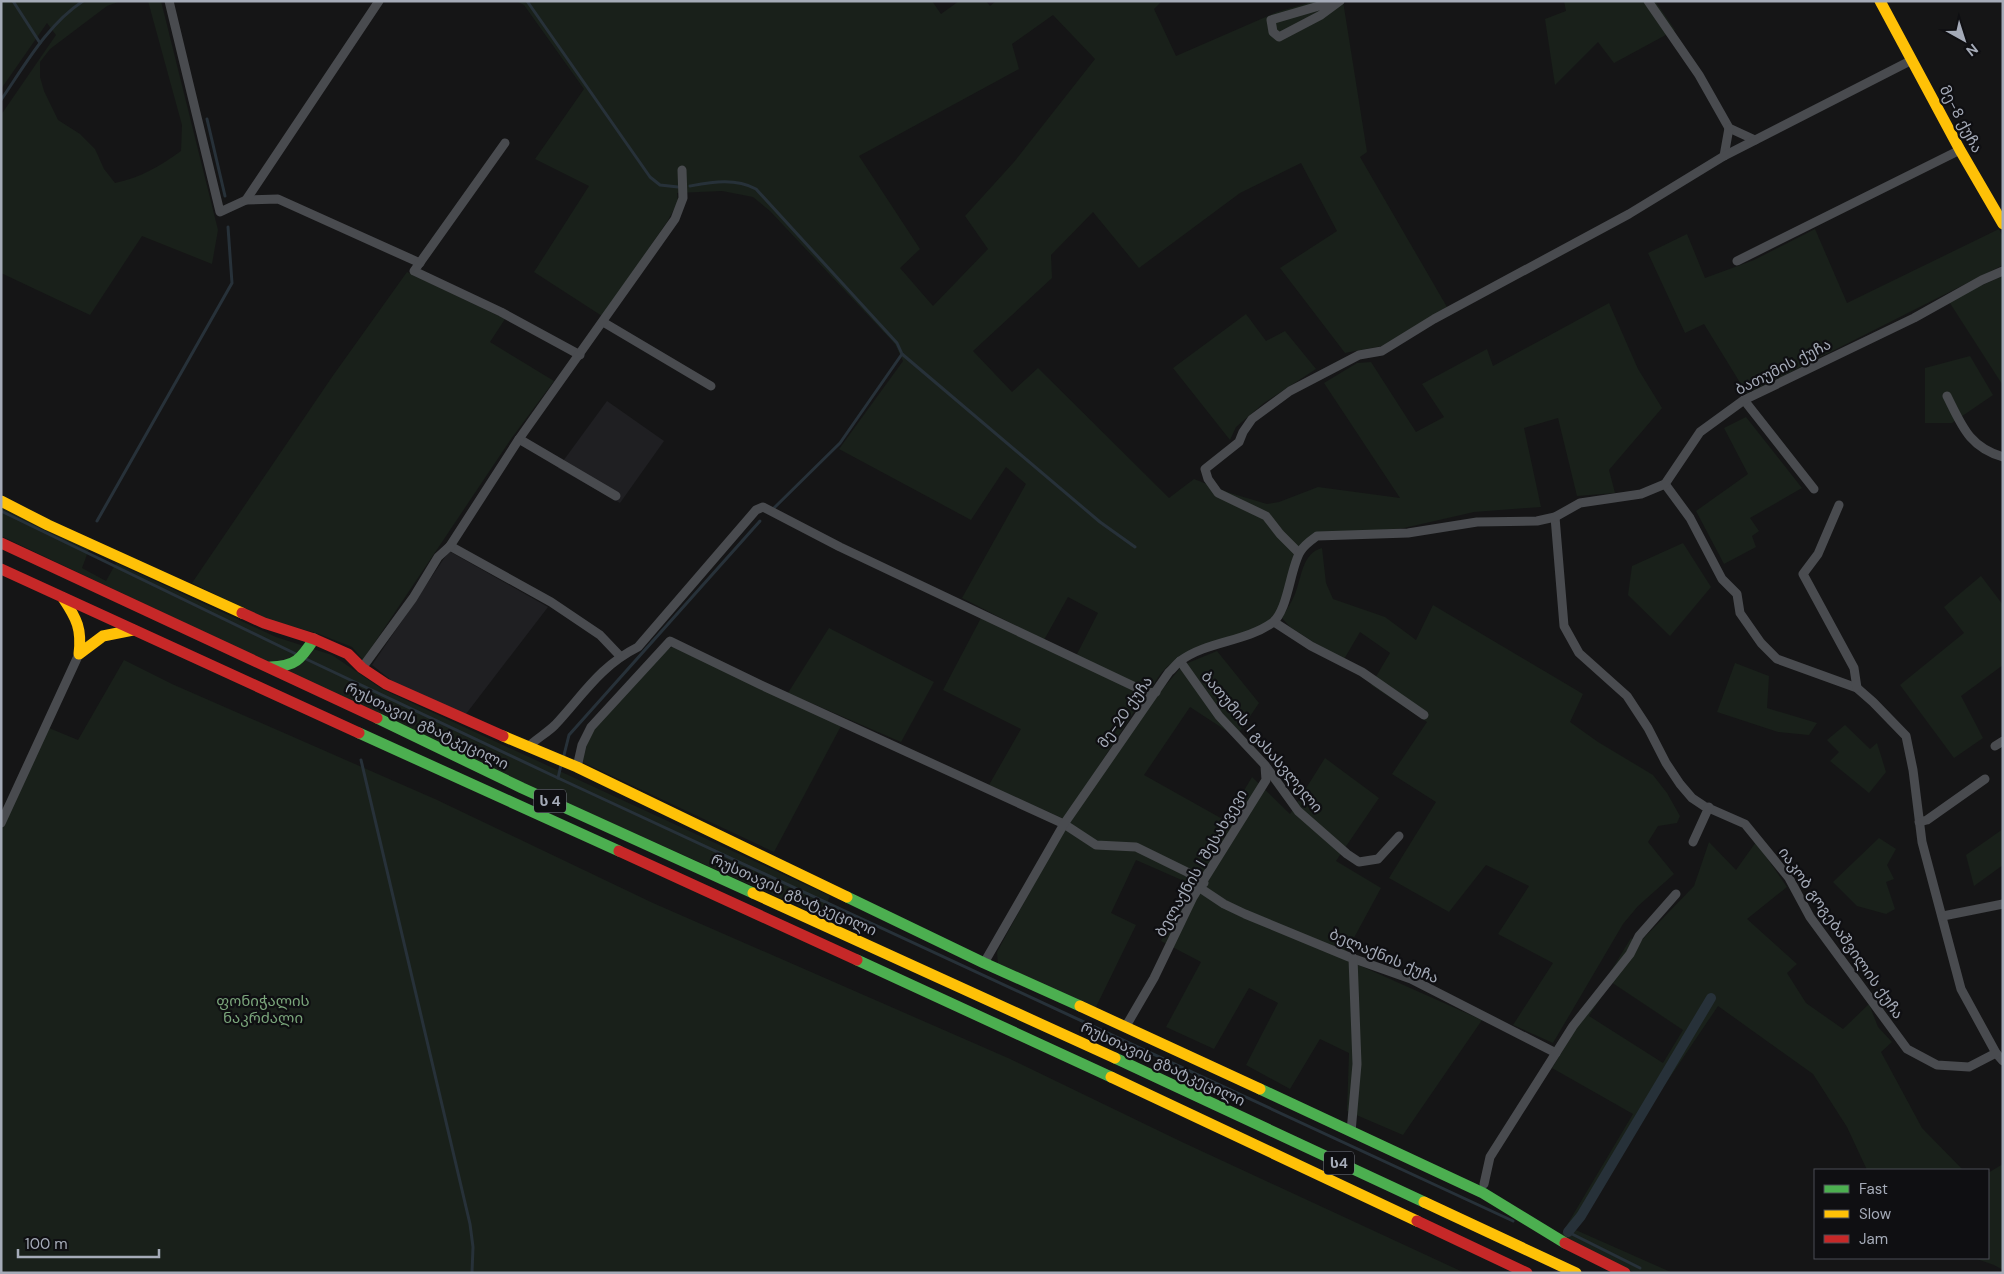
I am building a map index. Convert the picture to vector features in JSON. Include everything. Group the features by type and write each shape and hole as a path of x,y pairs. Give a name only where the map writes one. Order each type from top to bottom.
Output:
{"main road":[{"name":"მე-8 ქუჩა","path":"1880,1 1960,150 2003,224"},
{"path":"1,501 48,525 264,623 311,643 348,654 362,668 386,684 550,757 573,765 984,963 1126,1026 1483,1193 1525,1217 1562,1242 1625,1273"},
{"name":"რუსთავის გზატკეცილი","path":"1,543 270,667 522,788 1103,1052 1576,1273"},
{"name":"ს 4","path":"1,569 1095,1069"},
{"path":"63,598 78,621 81,636 78,654"},
{"path":"78,654 93,640 105,634 134,630"},
{"path":"270,667 290,666 300,661 311,643"},
{"path":"300,661 307,680 314,688"},
{"name":"ს4","path":"1095,1069 1527,1273"}],"street":[{"path":"169,1 220,212 246,200 278,199 420,263"},
{"path":"246,200 379,1"},
{"path":"1338,1 1321,15 1279,37 1273,32 1271,20 1338,1"},
{"path":"1648,1 1700,75 1730,128 1755,140"},
{"path":"1299,553 1280,534 1266,516 1218,493 1208,479 1205,469 1239,442 1252,419 1290,391 1359,355 1382,351 1434,319 1629,214 1724,156 1912,60"},
{"path":"1724,156 1730,128"},
{"path":"505,144 414,271 501,312 580,355"},
{"path":"1736,261 1960,150"},
{"path":"362,668 413,598 438,558 450,546 519,439 604,322 675,219 683,198 682,170"},
{"name":"ბათუმის ქუჩა","path":"1665,484 1700,432 1744,400 1914,318 1982,280 2003,271"},
{"path":"604,322 711,386"},
{"path":"1947,396 1963,428 1978,446 1988,453 2003,457"},
{"path":"1744,400 1814,489"},
{"path":"519,439 616,496"},
{"path":"1424,715 1362,672 1311,646 1274,622 1284,604 1299,553 1305,544 1317,536 1408,533 1477,522 1537,521 1555,517 1580,502 1641,494 1665,484 1690,518 1722,579 1737,594 1740,613 1761,643 1777,659 1857,688 1906,736 1914,770 1922,842 1961,988 1996,1053 2003,1061"},
{"path":"1839,505 1818,554 1803,574 1854,668 1857,688"},
{"path":"528,747 553,727 595,677 620,656 638,647 756,510 763,507 849,551 1148,693 1156,692"},
{"name":"იაკობ გოგებაშვილის ქუჩა","path":"1555,517 1564,626 1580,653 1628,696 1680,784 1692,798 1745,824 1789,878 1810,917 1907,1050 1937,1065 1969,1066 1996,1053"},
{"path":"450,546 551,602 600,635 620,656"},
{"name":"მე-20 ქუჩა","path":"984,963 1064,824 1169,672 1180,661 1210,646 1240,638 1274,622"},
{"name":"ბელაქნის ქუჩა","path":"573,765 591,728 670,641 1064,824 1096,845 1136,847 1187,872 1224,904 1244,914 1411,979 1556,1053"},
{"path":"1,823 78,654"},
{"name":"ბათუმის I გასასვლელი","path":"1180,661 1232,732 1265,765 1298,811 1347,854 1359,862 1378,858 1399,836"},
{"path":"1995,746 2003,740"},
{"name":"ბელაქნის I შესახვევი","path":"1126,1026 1154,978 1168,947 1202,885 1266,780 1265,765"},
{"path":"1919,822 1927,820 1985,779"},
{"path":"1693,842 1709,807"},
{"path":"1484,1184 1490,1157 1573,1026 1630,954 1640,936 1676,894"},
{"path":"1943,916 2003,904"},
{"path":"1351,1132 1357,1064 1353,958"}],"shaded area":[{"path":"607,401 664,441 620,503 558,468"},
{"path":"449,551 548,607 466,714 396,684 372,665"}],"green space":[{"path":"1,1 121,1 107,6 50,49 40,62 40,77 44,91 58,120 80,134 95,149 104,169 115,183 150,171 181,151 182,125 148,1 161,1 218,230 212,264 142,236 90,315 1,273 1,115 56,35 47,23 1,89"},
{"path":"516,1 932,1 941,14 959,1 986,1 990,6 996,1 1162,1 1154,9 1176,56 1277,12 1315,1 1343,1 1367,152 1360,157 1447,307 1382,346 1345,353 1280,268 1337,231 1301,163 1240,193 1139,268 1093,212 1051,255 1052,278 973,351 1012,392 1038,368 1169,498 1194,479 1230,493 1267,504 1279,502 1318,487 1400,498 1324,383 1357,363 1371,362 1416,432 1444,417 1422,384 1487,349 1493,366 1609,303 1638,369 1662,408 1609,470 1615,493 1577,496 1558,418 1524,428 1541,507 1474,512 1404,528 1336,534 1303,543 1285,596 1275,615 1270,620 1246,633 1179,658 1165,668 1150,690 1076,656 1098,613 1068,597 1044,640 962,598 1026,484 1006,467 971,520 839,449 903,361 895,344 770,211 753,197 722,191 677,193 678,202 667,222 602,316 534,272 589,186 535,159 584,89 524,5","holes":["1053,15 1095,59 1014,162 965,216 988,249 933,306 900,268 920,249 859,156 1019,69 1012,44"]},
{"path":"1564,1 1655,1 1675,30 1614,63 1598,42 1555,85 1545,19 1566,11"},
{"path":"1815,229 1847,303 1999,229 2003,237 2003,265 1747,394 1704,324 1685,333 1648,253 1687,234 1705,278 1754,260"},
{"path":"407,272 505,319 490,342 554,381 511,439 363,660 352,647 319,634 266,619 192,583 332,377"},
{"path":"2003,276 2003,383 2002,384 1948,300"},
{"path":"1246,314 1266,341 1285,331 1316,369 1264,403 1236,427 1230,440 1173,368"},
{"path":"1970,356 1993,395 1952,423 1925,423 1925,368"},
{"path":"1746,417 1802,488 1750,518 1759,531 1752,536 1756,547 1724,564 1696,511 1748,474 1724,428"},
{"path":"1,506 89,549 82,568 106,581 116,563 276,637 332,655 382,689 830,896 821,916 537,790 1,536"},
{"path":"1683,543 1711,587 1670,636 1628,595 1632,566"},
{"path":"1322,548 1326,583 1333,599 1385,617 1416,640 1433,605 1583,694 1570,722 1598,742 1653,775 1667,793 1680,816 1677,823 1658,826 1648,842 1674,874 1638,906 1623,924 1553,1043 1513,1025 1553,963 1498,934 1529,886 1486,865 1449,912 1389,878 1436,802 1392,774 1427,722 1371,685 1390,653 1360,632 1343,661 1290,627 1282,618 1294,597 1307,560 1315,551"},
{"path":"1981,576 2003,605 2003,665 1961,696 1983,738 1954,758 1900,685 1964,633 1944,607"},
{"path":"981,618 1145,695 1064,819 989,785 1021,729 943,690"},
{"path":"829,628 934,682 901,742 788,693"},
{"path":"676,646 841,726 774,852 582,762 590,734 663,650"},
{"path":"1217,651 1259,703 1236,737 1190,707 1144,775 1226,821 1252,777 1290,814 1325,758 1379,798 1336,861 1381,888 1343,958 1482,1020 1403,1135 1347,1111 1349,1053 1320,1039 1290,1089 1246,1065 1278,1003 1249,988 1214,1049 1166,1027 1201,962 1161,941 1193,885 1136,860 1111,913 1136,925 1095,1009 998,965 997,952 1069,820 1148,706 1183,665"},
{"name":"ფონიჭალის ნაკრძალი","path":"124,660 172,684 435,799 653,903 1008,1058 1182,1142 1465,1273 1,1273 1,831 49,728 78,740"},
{"path":"1735,663 1769,676 1767,708 1817,723 1809,735 1778,732 1717,712"},
{"path":"1845,725 1870,749 1877,743 1886,772 1869,793 1830,761 1839,752 1827,740"},
{"path":"2003,829 2003,865 1974,886 1966,855"},
{"path":"1879,838 1896,849 1887,865 1894,879 1886,882 1895,909 1886,914 1857,906 1833,882"},
{"path":"1709,842 1736,870 1756,842 1787,887 1747,919 1797,964 1787,973 1806,1003 1843,1029 1869,1004 1878,1027 1892,1042 1881,1052 1922,1128 1962,1169 1867,1169 1847,1127 1813,1074 1718,1006 1569,1227 1673,1273 1635,1273 1561,1235 1633,1114 1552,1068 1631,938 1638,944 1694,886","holes":["1611,982 1683,1030 1663,1063 1589,1016"]},
{"path":"2003,1164 2003,1270 1977,1259 1989,1259 1989,1172"}],"waterway":[{"path":"13,1 40,43"},
{"path":"1,100 38,46 58,22 83,1"},
{"path":"527,1 650,177 660,185 678,187"},
{"path":"207,119 225,196"},
{"path":"690,186 715,182 732,182 756,189 897,343 902,354"},
{"path":"97,521 232,283 228,227"},
{"path":"774,508 840,443 902,354 1100,522 1135,547"},
{"path":"1,511 296,654"},
{"path":"563,759 569,735 760,521"},
{"path":"306,659 558,778 1513,1221"},
{"path":"361,760 470,1224 473,1247 472,1273"},
{"path":"558,778 561,765"},
{"path":"1568,1232 1581,1216 1711,998"},
{"path":"1568,1232 1640,1268"}],"traffic: fast":[{"path":"270,667 286,665 301,657 314,639"},
{"path":"377,718 522,788 753,893"},
{"path":"359,733 619,851"},
{"path":"847,897 984,963 1080,1006"},
{"path":"857,960 1111,1077"},
{"path":"1115,1058 1424,1202"},
{"path":"1260,1089 1483,1193 1565,1243"}],"traffic: slow":[{"path":"1880,1 1960,150 2003,224"},
{"path":"1,501 48,525 242,613"},
{"path":"63,598 77,624 80,638 79,654 103,636 133,630"},
{"path":"503,736 577,767 847,897"},
{"path":"753,893 1115,1058"},
{"path":"1080,1006 1260,1089"},
{"path":"1111,1077 1417,1221"},
{"path":"1424,1202 1576,1273"}],"traffic: jam":[{"path":"1,543 377,718"},
{"path":"1,569 359,733"},
{"path":"242,613 264,623 314,639 348,654 362,668 386,684 503,736"},
{"path":"619,851 857,960"},
{"path":"1417,1221 1527,1273"},
{"path":"1565,1243 1625,1273"}]}
